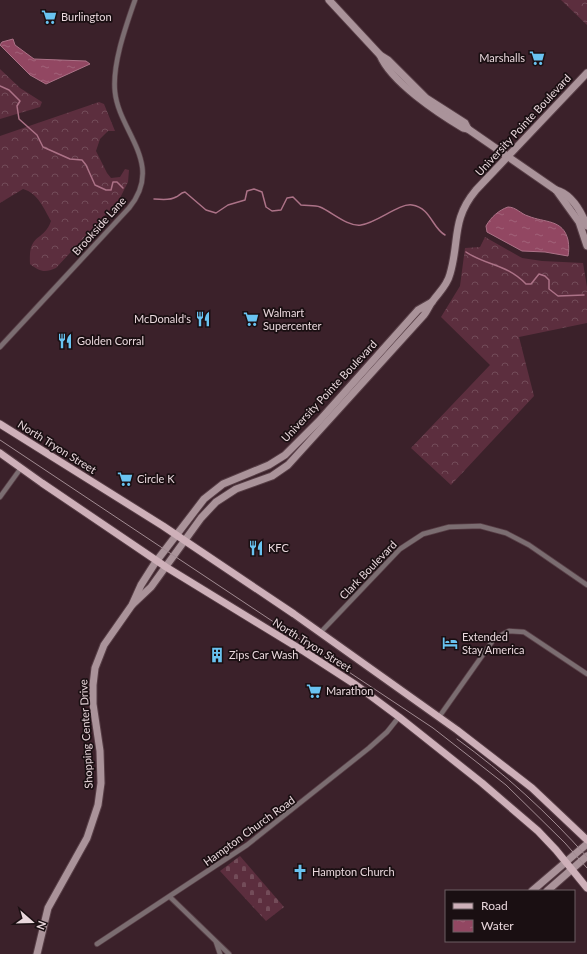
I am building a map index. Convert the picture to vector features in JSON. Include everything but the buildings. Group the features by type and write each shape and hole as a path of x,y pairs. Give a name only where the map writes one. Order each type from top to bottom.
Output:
{"main road":[{"name":"North Tryon Street","path":"0,424 185,541 320,633 476,743 532,788 587,840"},
{"name":"North Tryon Street","path":"0,453 166,567 356,685 399,717 504,801 547,840 587,888"}],"street":[{"name":"Brookside Lane","path":"0,347 125,213 138,194 141,178 141,160 137,144 119,109 115,85 117,63 135,0"},
{"path":"328,1 380,55 387,66 418,98 462,128 468,129 509,156 556,190 579,222 587,246"},
{"name":"University Pointe Boulevard","path":"175,554 205,513 221,498 236,489 268,478 288,465 420,320 432,302 443,290 449,276 458,221 465,205 587,73"},
{"path":"556,190 565,192 569,196 587,226"},
{"name":"University Pointe Boulevard","path":"166,549 197,507 213,491 245,474 275,462 285,455 319,420 418,310 432,302"},
{"path":"0,497 21,468"},
{"name":"Clark Boulevard","path":"320,633 400,549 423,534 449,527 474,526 506,533 535,549 587,585"},
{"name":"Shopping Center Drive","path":"37,954 48,908 87,838 97,812 101,770 100,740 94,704 94,675 104,645 132,605 141,585 166,549"},
{"name":"Shopping Center Drive","path":"132,605 149,590 175,554"},
{"path":"439,717 491,642 505,632 512,630 524,632 587,674"},
{"name":"Hampton Church Road","path":"97,944 170,897 277,823 370,748 387,732 399,717"},
{"path":"533,890 587,844"},
{"path":"548,890 585,857"},
{"path":"170,897 229,954"},
{"path":"215,940 220,954"}],"green space":[{"path":"561,0 587,0 587,25"},
{"path":"0,69 20,88 42,102 40,107 0,119"},
{"path":"99,102 104,104 115,131 108,131 100,139 96,151 111,178 120,177 125,169 129,170 128,182 119,200 56,268 49,271 37,269 30,264 31,247 37,238 48,228 51,221 37,198 33,194 23,189 0,203 0,136"},
{"path":"485,237 522,258 542,261 583,263 587,287 587,323 519,337 534,396 451,485 411,448 490,365 441,317 460,286 465,248 480,247"},
{"path":"240,856 284,907 266,921 220,871"}],"water":[{"path":"13,39 15,45 34,59 86,61 90,64 46,84 30,75 0,45 2,42"},
{"path":"508,207 514,208 528,216 558,225 562,228 566,233 568,240 568,256 545,252 522,251 487,232 486,226 490,220 498,212"}],"waterway":[{"path":"0,86 9,90 20,101 17,106 19,119 37,135 43,147 70,159 82,160 86,165 95,185 106,190 111,190 113,182 117,182 123,188"},
{"path":"154,199 171,199 185,192 206,210 216,213 228,205 245,200 247,191 254,189 262,192 266,207 272,211 281,210 287,198 293,197 301,205 320,207 345,222 356,225 374,221 401,207 412,205 423,210 437,228 445,235"},
{"path":"466,252 474,257 512,273 526,284 531,284 539,274 545,276 549,280 549,289 558,296 584,295"}],"tram line":[{"path":"0,440 433,728 506,785 565,843 587,868"},
{"path":"457,739 525,794 587,857"}],"place":[{"name":"Burlington","path":"49,17"},
{"name":"Marshalls","path":"537,58"},
{"name":"McDonald's","path":"203,319"},
{"name":"Walmart Supercenter","path":"251,319"},
{"name":"Golden Corral","path":"65,341"},
{"name":"Circle K","path":"125,479"},
{"name":"KFC","path":"256,548"},
{"name":"Extended Stay America","path":"450,643"},
{"name":"Zips Car Wash","path":"217,655"},
{"name":"Marathon","path":"314,691"},
{"name":"Hampton Church","path":"300,872"}]}
